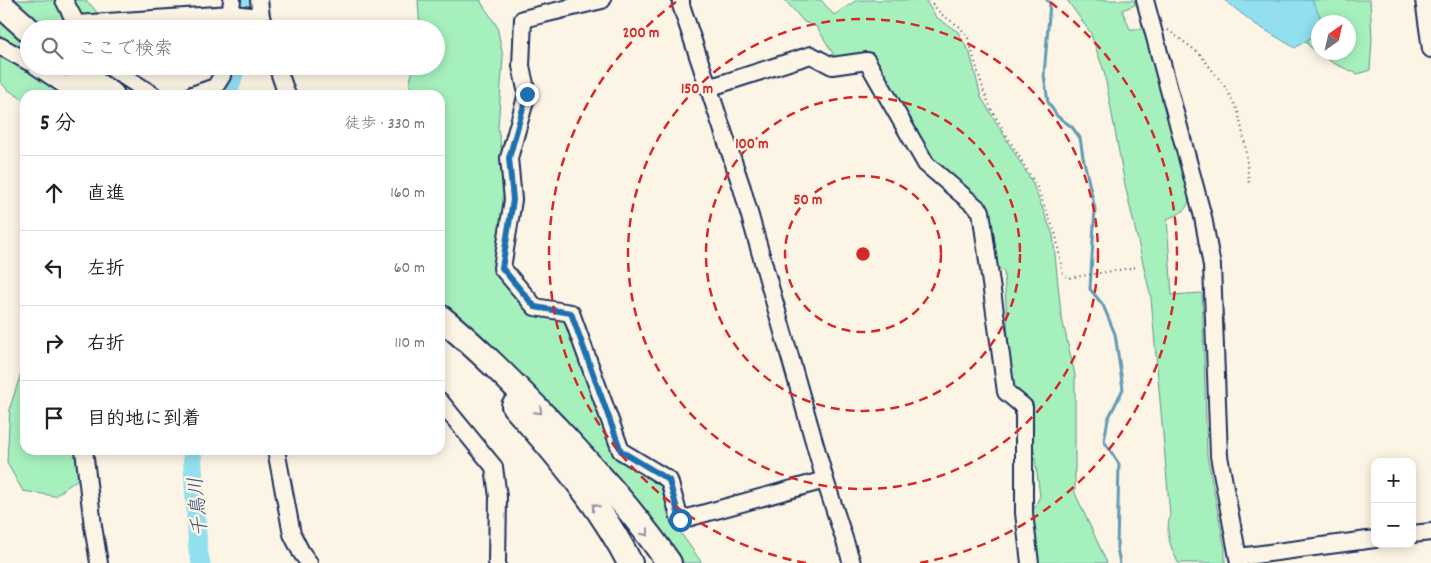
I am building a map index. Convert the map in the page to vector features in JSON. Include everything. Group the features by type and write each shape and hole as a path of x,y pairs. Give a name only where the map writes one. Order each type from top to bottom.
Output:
{"highway":[{"path":"0,4 20,22"},
{"path":"83,75 104,90"},
{"path":"445,321 487,359 581,454 624,504 669,563"},
{"path":"445,335 529,423 568,470 598,511 630,563"}],"street":[{"path":"64,0 75,20"},
{"path":"259,0 260,20"},
{"path":"602,0 523,19 520,66 527,94 509,158 513,200 502,268 535,307 571,313 621,451 669,480 680,520 826,480"},
{"path":"681,0 742,188 826,480 852,563"},
{"path":"1145,0 1203,217 1212,266 1219,456 1239,560 1371,540"},
{"path":"1424,0 1431,49"},
{"path":"155,20 232,14 256,20"},
{"path":"0,46 20,57"},
{"path":"708,88 811,55 832,66 867,61 926,164 981,211 1006,392 1024,407 1024,513 1030,563"},
{"path":"49,75 72,90"},
{"path":"122,75 145,90"},
{"path":"206,90 215,87 222,75"},
{"path":"280,75 285,90"},
{"path":"445,407 494,467 498,497 498,563"},
{"path":"85,455 92,526 99,563"},
{"path":"277,455 292,534 301,552 310,563"},
{"path":"1416,534 1431,532"}],"path":[{"path":"930,0 942,14 960,26 968,38 984,92 992,111 1036,185 1056,235 1063,275 1069,278 1136,267"},
{"path":"1150,18 1199,53 1226,88 1238,111 1245,144 1249,184"}],"green space":[{"path":"0,0 84,0 91,5 103,20 20,20 20,75 136,75 143,90 20,90 20,98 0,82"},
{"path":"418,0 481,0 497,26 503,57 498,128 503,159 504,190 498,266 537,317 570,321 617,452 663,486 677,528 702,563 684,563 629,498 625,484 609,466 596,457 469,330 445,309 445,90 410,90 410,81 412,75 445,75 445,20 419,20"},
{"path":"785,0 821,0 834,15 857,0 925,0 936,17 958,32 970,53 981,97 1032,182 1053,235 1061,314 1075,375 1075,493 1107,563 1035,563 1030,517 1040,496 1028,406 1011,383 1004,272 992,262 987,212 929,156 869,57 835,57 817,27 804,22"},
{"path":"1067,0 1134,0 1135,5 1122,10 1130,29 1144,29 1166,101 1190,196 1187,206 1183,211 1167,219 1172,295 1202,293 1207,455 1225,549 1225,563 1178,563 1169,540 1170,515 1151,298 1125,185 1104,71 1090,32"},
{"path":"1305,0 1370,0 1372,39 1370,70 1358,74 1329,60 1356,60 1356,15 1311,15 1311,47 1297,26"},
{"path":"20,376 20,455 89,455 82,476 55,496 23,491 7,463 10,407"}],"water":[{"path":"1224,0 1312,0 1320,15 1311,15 1311,38 1295,48 1255,24"}],"waterway":[{"name":"千鳥川","path":"244,0 246,9 244,20"},
{"path":"1047,0 1050,3 1044,75 1048,102 1057,116 1072,127 1080,138 1095,209 1090,289 1103,305 1115,334 1123,389 1108,419 1104,441 1119,464 1117,548 1120,563"},
{"name":"千鳥川","path":"229,90 234,75"},
{"name":"千鳥川","path":"192,455 198,551 201,563"}],"route":[{"path":"527,94 509,158 513,200 502,268 535,307 571,313 621,451 669,480 680,520"}]}
